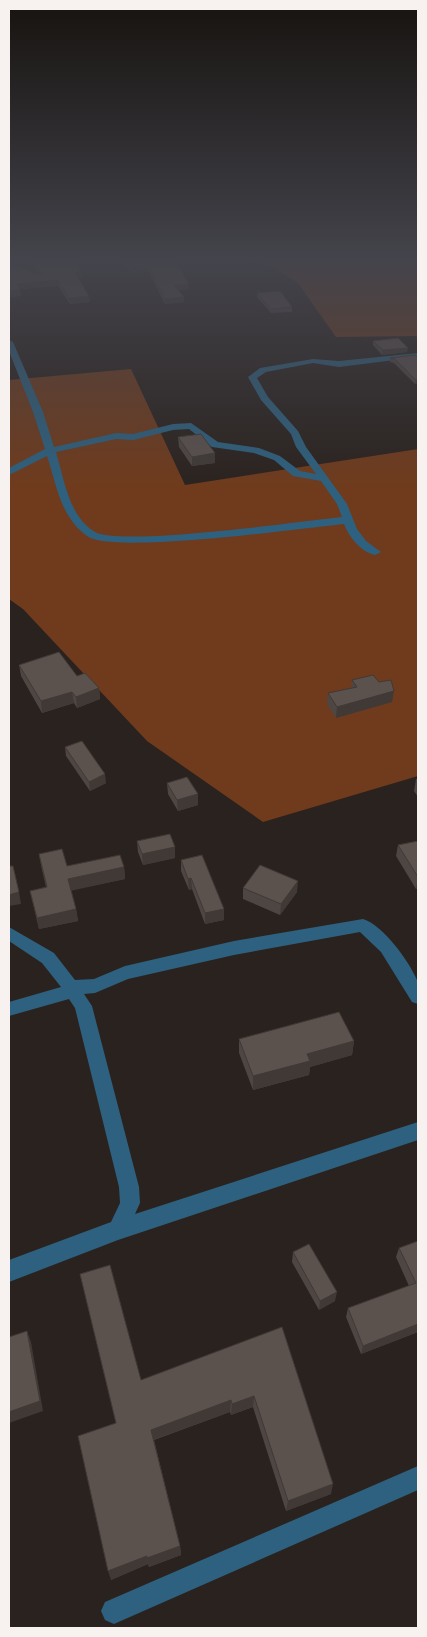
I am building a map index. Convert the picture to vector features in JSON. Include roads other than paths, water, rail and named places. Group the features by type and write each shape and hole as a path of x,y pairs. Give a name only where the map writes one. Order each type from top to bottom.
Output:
{"street":[{"path":"9,342 38,412 71,516 92,536 115,540 160,539 348,520"},
{"path":"375,552 362,543 352,530 342,504 301,446 295,433 264,398 252,377 262,370 313,361 339,364 418,354"},
{"path":"9,472 51,450 116,436 134,437 173,427 191,426 216,445 256,450 277,458 297,474 324,478"},
{"path":"9,1009 76,994 125,973 150,967 234,948 363,925 370,929 391,955 418,997"},
{"path":"9,933 48,958 76,994 130,1187 130,1203 118,1230"},
{"path":"9,1271 118,1230 418,1131"},
{"path":"114,1611 418,1478"}]}
